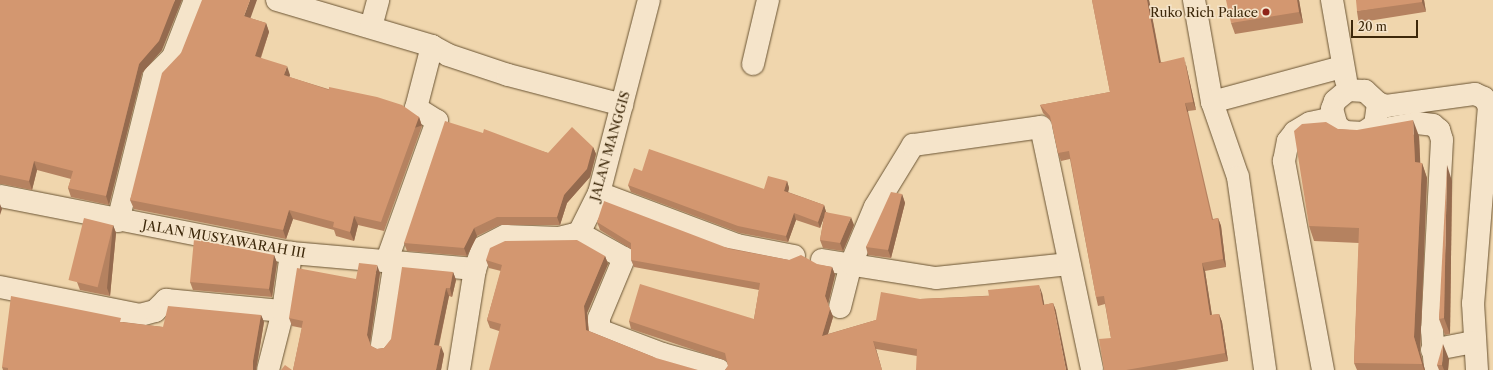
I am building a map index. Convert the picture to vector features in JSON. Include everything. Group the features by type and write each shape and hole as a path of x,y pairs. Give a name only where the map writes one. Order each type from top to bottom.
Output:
{"street":[{"path":"118,221 154,76 173,57 196,0"},
{"path":"277,0 311,4 371,27 432,46 448,55 508,75 622,104"},
{"path":"371,27 378,0"},
{"name":"JALAN MANGGIS","path":"579,233 599,193 649,0"},
{"path":"753,64 768,0"},
{"path":"1194,0 1212,102 1238,177 1264,370"},
{"path":"1332,0 1342,67 1348,90"},
{"path":"382,345 391,260 437,121 416,108 432,46"},
{"path":"1212,102 1342,67"},
{"path":"1473,342 1433,360 1442,140 1439,130 1433,125 1417,124 1363,134 1344,132 1333,118 1334,101 1348,90 1365,91 1378,103 1386,106 1475,94 1484,98 1489,106 1473,342 1477,370"},
{"path":"1363,134 1375,125 1378,103"},
{"path":"1323,370 1284,161 1288,141 1295,132 1310,123 1333,118"},
{"path":"840,306 852,264 875,207 913,145 1040,127 1092,370"},
{"path":"599,193 737,245 794,256"},
{"name":"JALAN MUSYAWARAH III","path":"0,196 118,221 291,253 391,260 474,269"},
{"path":"459,370 474,269 483,247 492,240 505,236 560,238 579,233 624,258 599,318 598,330 663,354 719,370"},
{"path":"268,370 283,311 291,253"},
{"path":"822,260 946,278 1069,264"},
{"path":"0,287 140,315 155,311 166,300 283,311"}],"building":[{"path":"0,0 175,0 159,41 139,64 106,196 68,188 73,171 34,161 29,181 0,175"},
{"path":"202,0 250,0 244,16 266,23 255,56 287,66 284,75 329,90 329,87 377,97 402,105 419,117 381,222 354,216 350,232 333,227 334,222 289,210 283,230 130,200 162,73 181,53"},
{"path":"1092,0 1147,0 1159,63 1184,57 1193,102 1185,103 1212,220 1218,218 1223,259 1202,263 1210,315 1219,314 1225,353 1126,370 1104,370 1099,339 1111,338 1104,296 1096,297 1069,151 1058,153 1050,116 1040,105 1110,92"},
{"path":"1226,0 1297,0 1299,12 1231,23"},
{"path":"1356,0 1422,0 1422,2 1357,11"},
{"path":"1413,120 1415,162 1422,163 1414,337 1422,364 1354,363 1359,228 1309,226 1294,131 1302,124 1326,122 1338,129 1357,130"},
{"path":"445,121 483,133 484,129 548,153 572,127 593,147 587,169 564,195 557,217 497,217 474,228 464,248 404,243"},
{"path":"649,149 764,189 768,176 787,181 784,191 824,205 818,222 794,213 786,236 738,226 628,185 634,168 642,171"},
{"path":"1447,165 1444,318 1439,319"},
{"path":"891,192 902,194 888,250 866,247"},
{"path":"604,201 730,249 789,260 801,255 817,264 832,267 825,296 830,309 822,336 876,320 881,292 920,299 989,296 988,290 1039,285 1043,305 1053,303 1066,370 916,370 917,349 873,341 882,370 725,370 728,366 725,353 629,321 640,284 754,319 760,283 631,260 631,243 597,222"},
{"path":"825,212 851,217 840,243 820,240"},
{"path":"84,218 113,225 98,287 69,280"},
{"path":"194,239 274,255 269,289 190,282"},
{"path":"577,240 605,256 584,306 586,330 656,358 698,370 489,370 501,324 487,320 502,265 486,260 490,248 505,241"},
{"path":"359,263 377,265 367,335 371,346 377,349 384,348 391,339 402,267 453,272 450,288 446,288 434,345 441,346 436,370 293,370 303,321 289,318 297,268 356,279"},
{"path":"11,296 121,318 120,322 163,327 168,306 261,315 253,361 253,370 8,370 8,368 2,367"},
{"path":"1443,344 1442,365 1437,365"},
{"path":"285,365 292,370 281,370"}],"place":[{"name":"Ruko Rich Palace","path":"1266,12"}]}
